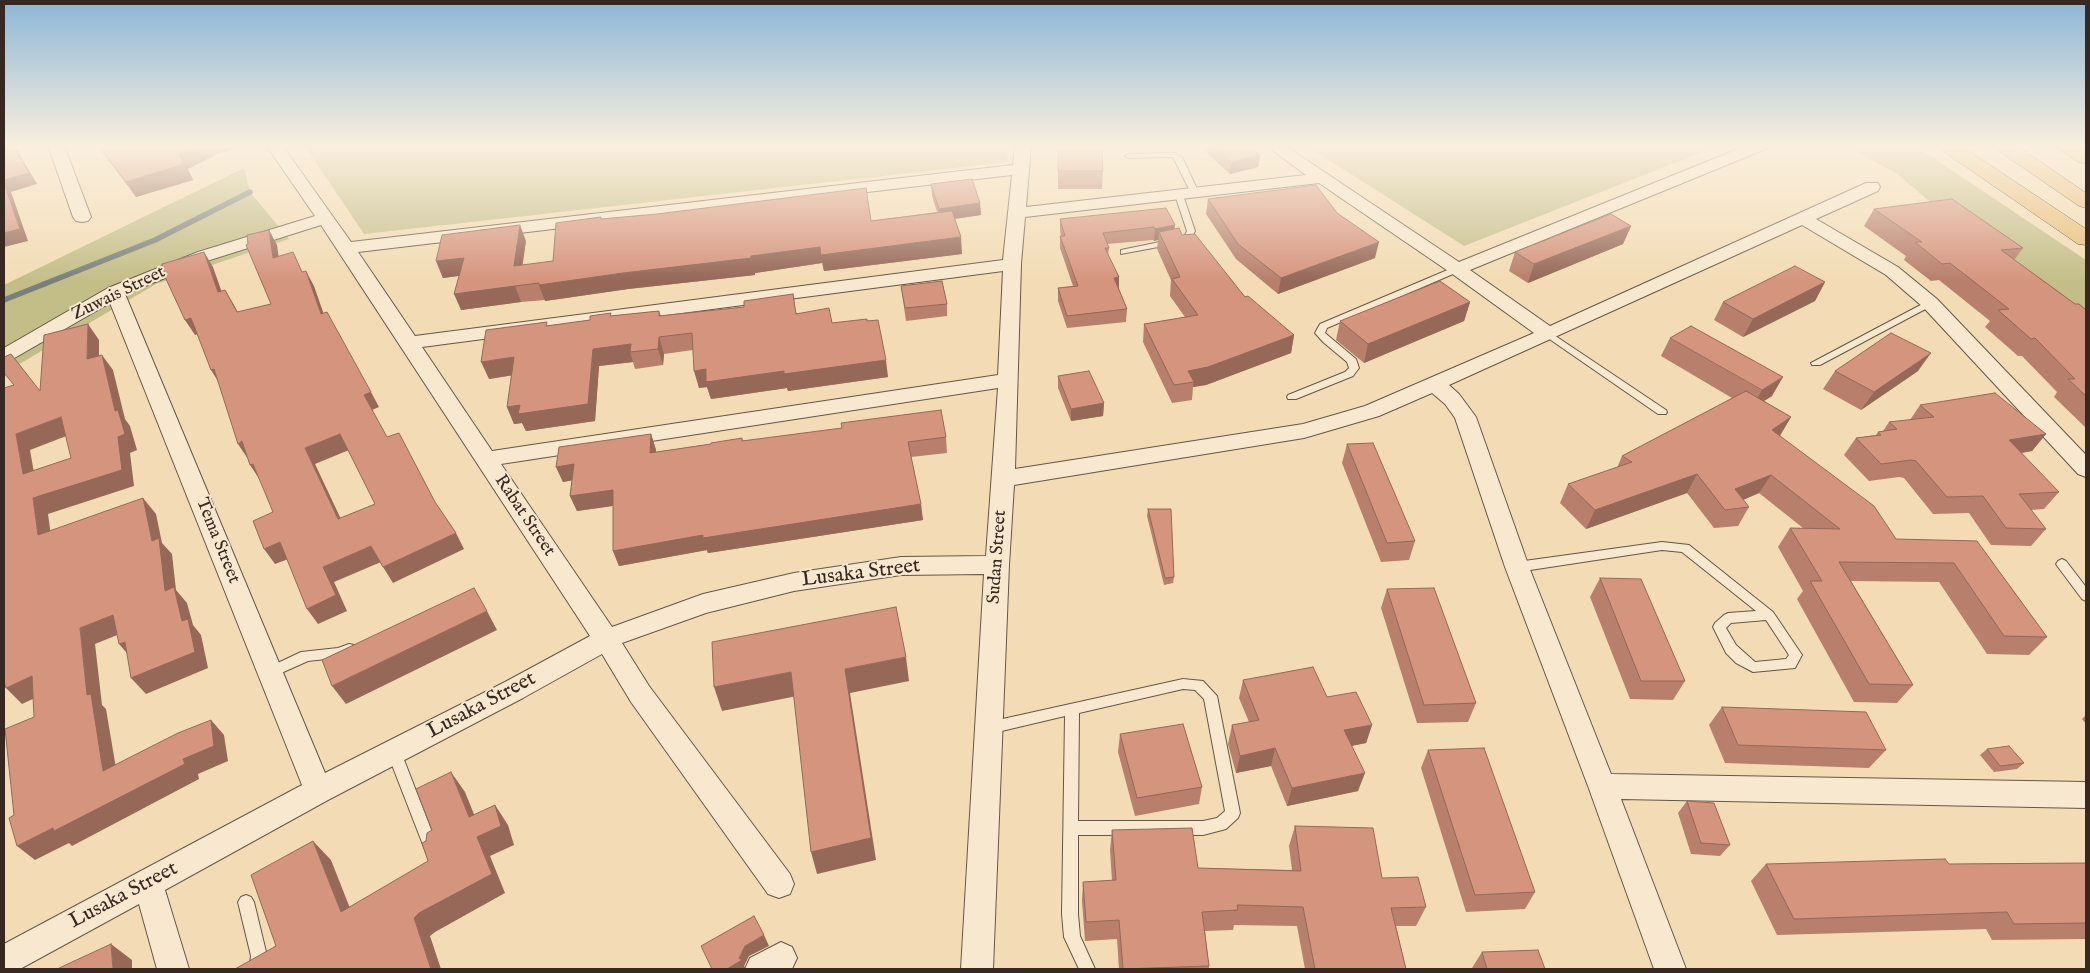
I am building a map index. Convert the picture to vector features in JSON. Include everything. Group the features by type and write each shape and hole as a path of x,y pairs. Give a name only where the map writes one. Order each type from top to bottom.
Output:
{"highway":[{"path":"2014,190 2086,239"},
{"path":"2069,190 2086,202"}],"street":[{"path":"73,190 82,216"},
{"name":"Rabat Street","path":"306,190 486,458 606,639 640,694 779,884"},
{"path":"346,248 838,190"},
{"name":"Sudan Street","path":"977,969 997,565 1009,380 1012,264 1019,190"},
{"path":"1016,214 1218,190"},
{"path":"1341,190 1548,334"},
{"path":"1456,269 1650,190"},
{"path":"1004,479 1304,431 1372,411 1804,220 1865,190"},
{"name":"Zuwais Street","path":"4,356 115,292 204,256 325,218"},
{"path":"1804,220 1856,248 1892,271 1930,302 2086,470"},
{"path":"409,343 1012,264"},
{"name":"Tema Street","path":"115,292 318,790"},
{"path":"486,458 1009,380"},
{"path":"1435,384 1452,399 1465,417 1517,567 1602,786 1670,969"},
{"name":"Lusaka Street","path":"4,961 318,790 514,690 606,639 703,604 794,582 901,566 997,565"},
{"path":"1602,786 2086,795"},
{"path":"148,884 173,969"}],"lane":[{"path":"1124,252 1187,239 1191,231 1186,190"},
{"path":"1292,397 1349,374 1354,368 1352,361 1320,333 1323,326 1456,269"},
{"path":"1816,363 1930,302"},
{"path":"1548,334 1662,412"},
{"path":"1517,567 1662,546 1685,548 1708,564 1769,615 1796,655 1790,664 1753,667 1731,649 1719,627 1728,618 1769,615"},
{"path":"2062,564 2086,596"},
{"path":"270,673 306,656 339,653 360,645"},
{"path":"989,728 1183,684 1198,685 1210,696 1232,813 1221,824 1203,828 1070,828"},
{"path":"1072,710 1070,914 1072,937 1087,969"},
{"path":"394,752 434,856"},
{"path":"246,902 259,956 257,969"}],"shaded area":[{"path":"198,190 250,190 289,239 156,284 4,373 4,285"},
{"path":"335,190 754,190 364,234"},
{"path":"1376,190 1605,190 1464,246"},
{"path":"1917,190 1982,190 2086,260 2086,332"}],"building":[{"path":"4,190 7,190 20,229 4,233"},
{"path":"847,190 866,190 871,221 952,211 961,237 821,255 820,247 751,256 751,258 454,294 464,258 436,261 442,235 520,225 514,266 553,261 556,223 601,217 601,219 657,214"},
{"path":"933,190 976,190 980,203 939,209"},
{"path":"1274,190 1320,190 1337,213 1379,242 1281,278 1238,244 1208,199"},
{"path":"1952,199 2023,248 2001,250 2086,310 2086,396 2068,379 2075,379 2035,338 2031,339 1998,310 2009,309 1950,263 1942,264 1915,242 1922,242 1874,209"},
{"path":"1166,208 1175,225 1155,229 1154,227 1103,233 1109,248 1105,248 1119,277 1114,278 1127,309 1067,316 1058,288 1078,286 1060,236 1065,236 1060,219"},
{"path":"1611,214 1631,226 1534,264 1515,252"},
{"path":"1179,228 1182,235 1195,234 1245,297 1248,296 1294,335 1208,367 1188,371 1194,382 1174,385 1144,324 1198,315 1172,279 1180,277 1159,232"},
{"path":"269,230 273,258 293,252 302,272 306,271 321,314 327,312 371,392 364,395 387,437 399,433 435,502 456,533 383,567 371,546 323,567 336,595 307,609 280,542 264,549 253,521 273,512 253,464 250,465 242,441 238,444 214,369 211,370 191,318 185,320 166,279 162,264 204,252 218,292 225,290 237,312 271,304 246,245 248,244 247,235","holes":["340,434 375,504 338,519 305,448"]},
{"path":"1795,266 1825,282 1753,319 1723,302"},
{"path":"942,281 947,304 905,308 901,286"},
{"path":"1440,281 1470,302 1368,344 1340,321"},
{"path":"793,294 796,314 829,308 832,323 867,319 867,321 878,320 886,360 784,374 784,371 706,382 706,369 694,371 692,333 659,337 658,349 630,352 631,344 593,349 588,404 518,414 520,405 507,407 514,357 481,362 486,330 547,322 546,326 590,320 590,316 611,313 610,316 659,311 659,316 744,307 744,301"},
{"path":"88,324 87,359 102,355 115,411 118,410 125,434 118,437 122,470 33,498 38,535 143,498 152,541 159,538 165,591 174,587 182,621 188,619 195,652 131,678 125,642 119,644 113,615 80,628 87,695 91,694 103,771 178,733 211,720 214,746 183,759 185,764 54,831 53,828 17,846 9,818 14,815 5,729 34,717 32,676 6,688 4,682 4,388 14,385 4,373 4,357 11,354 40,391 44,335","holes":["61,417 71,458 23,474 16,434"]},
{"path":"1691,326 1783,377 1762,390 1670,338"},
{"path":"1891,333 1931,353 1874,392 1835,371"},
{"path":"1089,371 1104,403 1071,409 1058,376"},
{"path":"1746,391 1791,417 1772,430 1874,506 1896,539 1977,541 2047,637 2004,636 1954,563 1839,562 1913,685 1869,684 1810,581 1822,581 1790,528 1840,529 1771,475 1735,489 1749,507 1725,510 1697,474 1595,510 1568,484 1632,462 1622,456"},
{"path":"1995,393 2046,434 2009,440 2059,492 2019,494 2046,529 2006,528 1983,496 1947,497 1916,461 1881,464 1856,438 1881,435 1878,432 1897,429 1889,422 1934,417 1920,405"},
{"path":"941,410 946,437 908,442 921,504 703,538 703,535 613,551 613,490 570,496 574,464 556,467 559,447 651,434 650,453 742,438 742,441 842,428 841,423"},
{"path":"1373,443 1415,541 1387,543 1347,444"},
{"path":"1148,509 1171,509 1174,577 1165,578"},
{"path":"1600,578 1641,579 1685,681 1641,681"},
{"path":"474,588 487,611 332,686 322,660"},
{"path":"1434,588 1476,703 1424,705 1387,589"},
{"path":"896,607 906,657 845,669 871,838 811,852 791,672 714,687 712,642"},
{"path":"1313,667 1327,697 1356,692 1372,725 1344,730 1365,773 1292,788 1275,748 1240,756 1232,725 1259,720 1243,680"},
{"path":"1722,707 1866,712 1886,750 1738,745"},
{"path":"1183,724 1202,787 1137,798 1120,734"},
{"path":"2009,746 2024,763 2000,766 1987,749"},
{"path":"1484,748 1535,892 1475,895 1428,750"},
{"path":"451,772 469,817 495,805 501,826 477,837 492,874 419,913 414,918 431,969 235,969 276,946 251,875 313,841 341,912 428,861 422,843 426,841 427,833 432,830 416,789"},
{"path":"1687,801 1714,803 1730,845 1701,843"},
{"path":"1295,826 1373,828 1382,878 1418,877 1426,907 1391,908 1406,969 1315,969 1303,907 1237,905 1238,910 1202,912 1209,966 1123,969 1119,920 1086,922 1083,882 1116,880 1112,830 1192,828 1198,868 1301,871"},
{"path":"1945,859 1949,864 2086,863 2086,923 2014,924 2007,912 1794,919 1766,864"},
{"path":"754,916 764,935 745,946 739,958 742,960 727,969 712,969 701,946"},
{"path":"111,944 113,969 57,969"},
{"path":"1538,950 1545,969 1487,969 1482,952"}],"waterway":[{"path":"4,300 155,240 250,192"}]}
